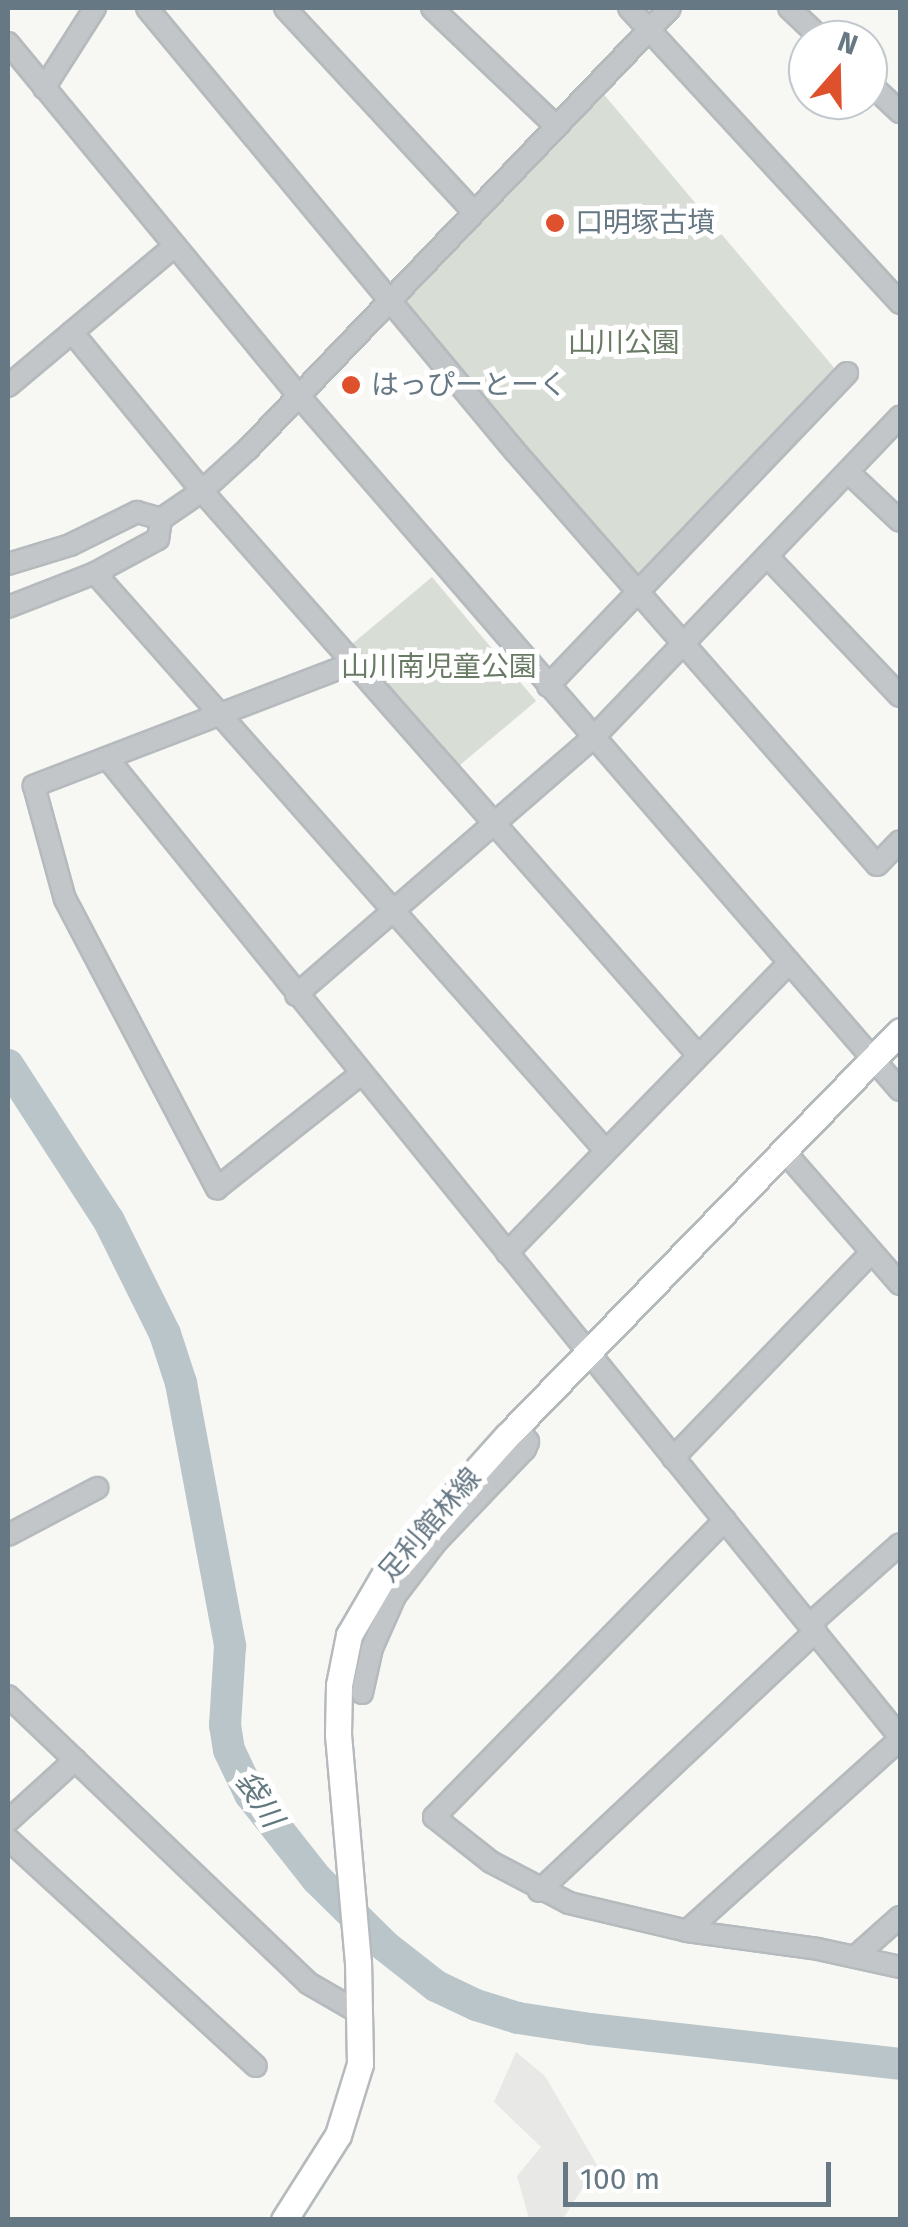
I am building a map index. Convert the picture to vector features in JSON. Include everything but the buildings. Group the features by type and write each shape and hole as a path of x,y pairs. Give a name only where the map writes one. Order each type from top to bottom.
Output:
{"main road":[{"name":"足利館林線","path":"295,2215 347,2113 360,2064 360,2009 338,1734 349,1635 388,1570 518,1426 900,1031"}],"street":[{"path":"44,88 95,8"},
{"path":"147,8 638,591 878,865 900,841"},
{"path":"285,8 474,212"},
{"path":"432,8 556,126"},
{"path":"630,8 900,304"},
{"path":"8,607 95,573 158,539 162,519 202,491 298,396 670,8"},
{"path":"8,43 298,396 900,1090"},
{"path":"8,386 175,246"},
{"path":"72,332 202,491 698,1055"},
{"path":"548,686 847,374"},
{"path":"296,995 592,739 900,417"},
{"path":"848,472 900,521"},
{"path":"8,564 70,544 137,512 162,519"},
{"path":"767,556 900,696"},
{"path":"95,573 606,1150"},
{"path":"352,664 34,786 65,898 217,1188 362,1073"},
{"path":"108,759 900,1738 687,1930"},
{"path":"508,1253 789,963"},
{"path":"783,1150 900,1284"},
{"path":"673,1458 872,1252"},
{"path":"362,1694 386,1612 436,1542 525,1449 528,1442 518,1426"},
{"path":"8,1535 97,1488"},
{"path":"725,1520 434,1817 481,1855 538,1891 592,1910 900,1967"},
{"path":"538,1891 900,1544"},
{"path":"8,1696 308,1984 360,2009"},
{"path":"8,1821 75,1760"},
{"path":"8,1838 256,2066"},
{"path":"856,1956 900,1918"}],"shaded area":[{"path":"516,2052 545,2076 597,2165 563,2219 529,2219 517,2176 541,2147 494,2102"}],"green space":[{"name":"山川公園","path":"601,91 836,370 637,581 406,308 405,293"},
{"name":"山川南児童公園","path":"432,577 536,701 453,771 349,647"}],"waterway":[{"name":"袋川","path":"8,1065 109,1221 165,1334 181,1383 230,1646 225,1725 229,1750 250,1794 317,1879 385,1946 436,1986 476,2005 518,2018 590,2029 900,2064"}],"place":[{"name":"口明塚古墳","path":"555,223"},
{"name":"はっぴーとーく","path":"351,385"}]}
